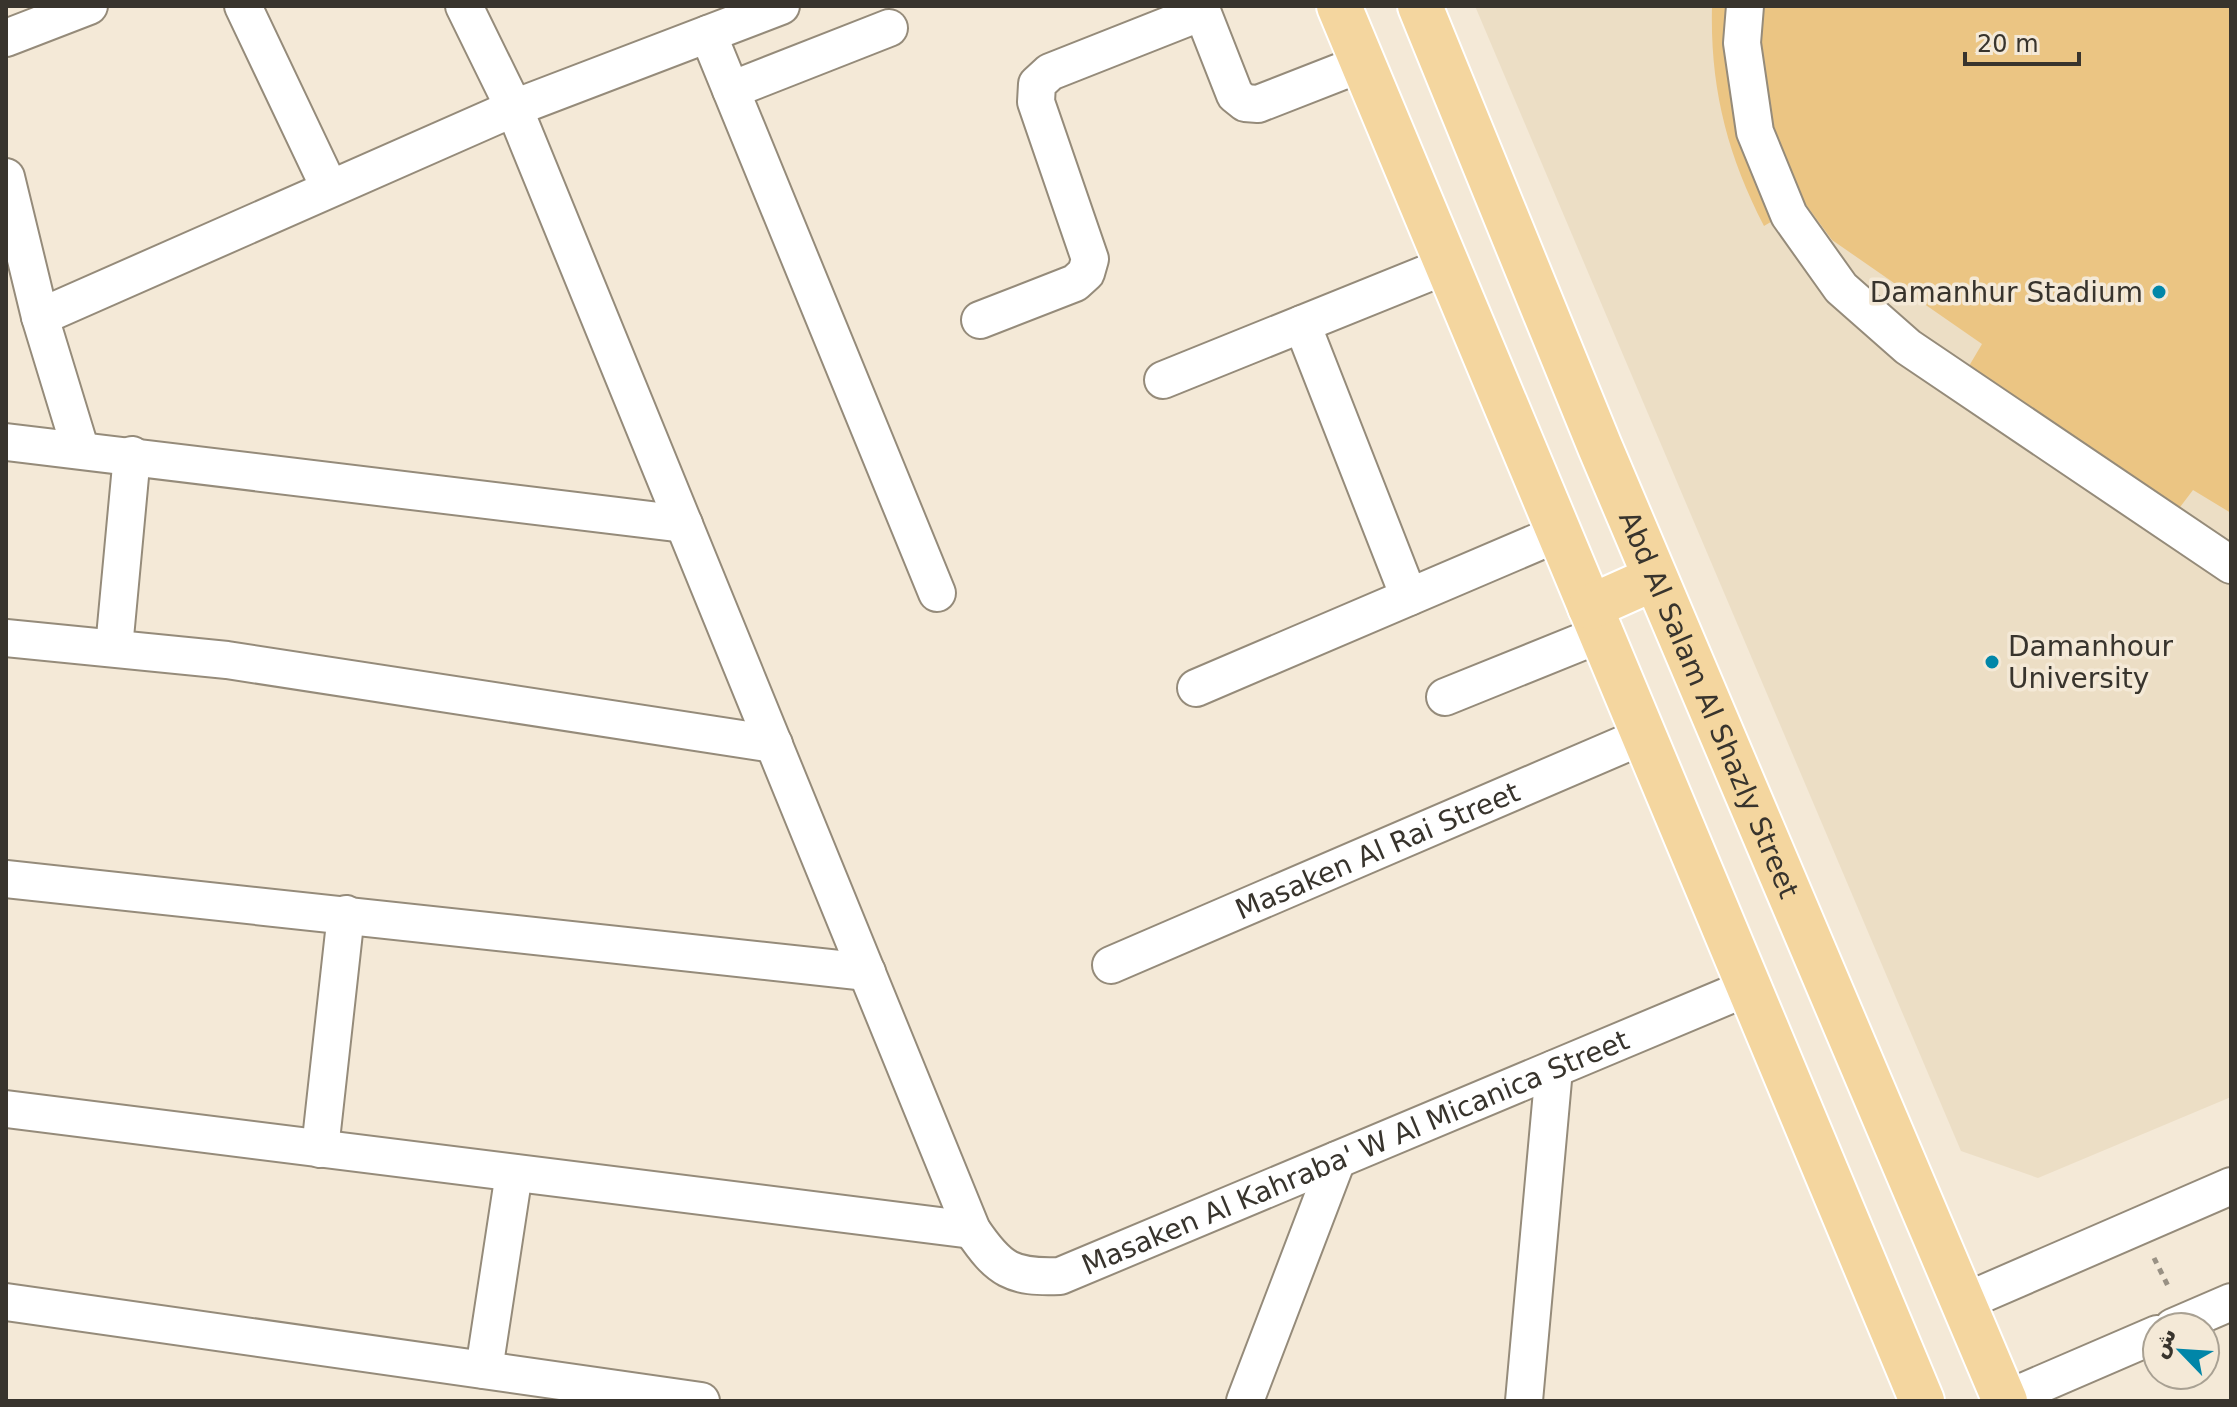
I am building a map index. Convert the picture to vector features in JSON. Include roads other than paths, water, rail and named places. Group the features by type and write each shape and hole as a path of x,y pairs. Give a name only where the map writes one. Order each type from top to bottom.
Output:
{"main road":[{"path":"1339,6 1922,1401"},
{"name":"Abd Al Salam Al Shazly Street","path":"1420,6 1600,447 2005,1401"},
{"path":"1534,474 1600,447"},
{"path":"1595,620 1655,578"}],"street":[{"path":"6,38 89,6"},
{"path":"243,6 329,187"},
{"name":"Masaken Al Kahraba' W Al Micanica Street","path":"464,6 514,108 972,1230 993,1261 1024,1277 1060,1276 1749,987"},
{"path":"40,317 514,108 781,6"},
{"path":"1745,6 1742,43 1755,132 1789,215 1841,288 1908,347 2231,565"},
{"path":"980,320 1075,283 1086,273 1090,259 1036,102 1037,84 1050,72 1201,9 1235,95 1245,103 1258,104 1363,63"},
{"path":"731,90 889,28"},
{"path":"708,34 937,593"},
{"path":"6,177 40,317 80,448"},
{"path":"1163,380 1448,265"},
{"path":"1302,324 1409,597"},
{"path":"6,442 80,448 684,524"},
{"path":"114,648 132,455"},
{"path":"1196,688 1559,533"},
{"path":"1445,697 1595,620"},
{"path":"6,638 227,660 774,744"},
{"name":"Masaken Al Rai Street","path":"1111,965 1643,736"},
{"path":"6,879 867,972"},
{"path":"320,1149 346,914"},
{"path":"1524,1401 1554,1069"},
{"path":"6,1109 972,1230"},
{"path":"1245,1401 1337,1160"},
{"path":"484,1370 514,1173"},
{"path":"1964,1302 2231,1186"},
{"path":"6,1302 484,1370 603,1394 701,1401"},
{"path":"2211,1311 2231,1302"},
{"path":"2005,1401 2141,1342"}],"place":[{"name":"Damanhur Stadium","path":"2159,292"},
{"name":"Damanhour University","path":"1992,662"}]}
